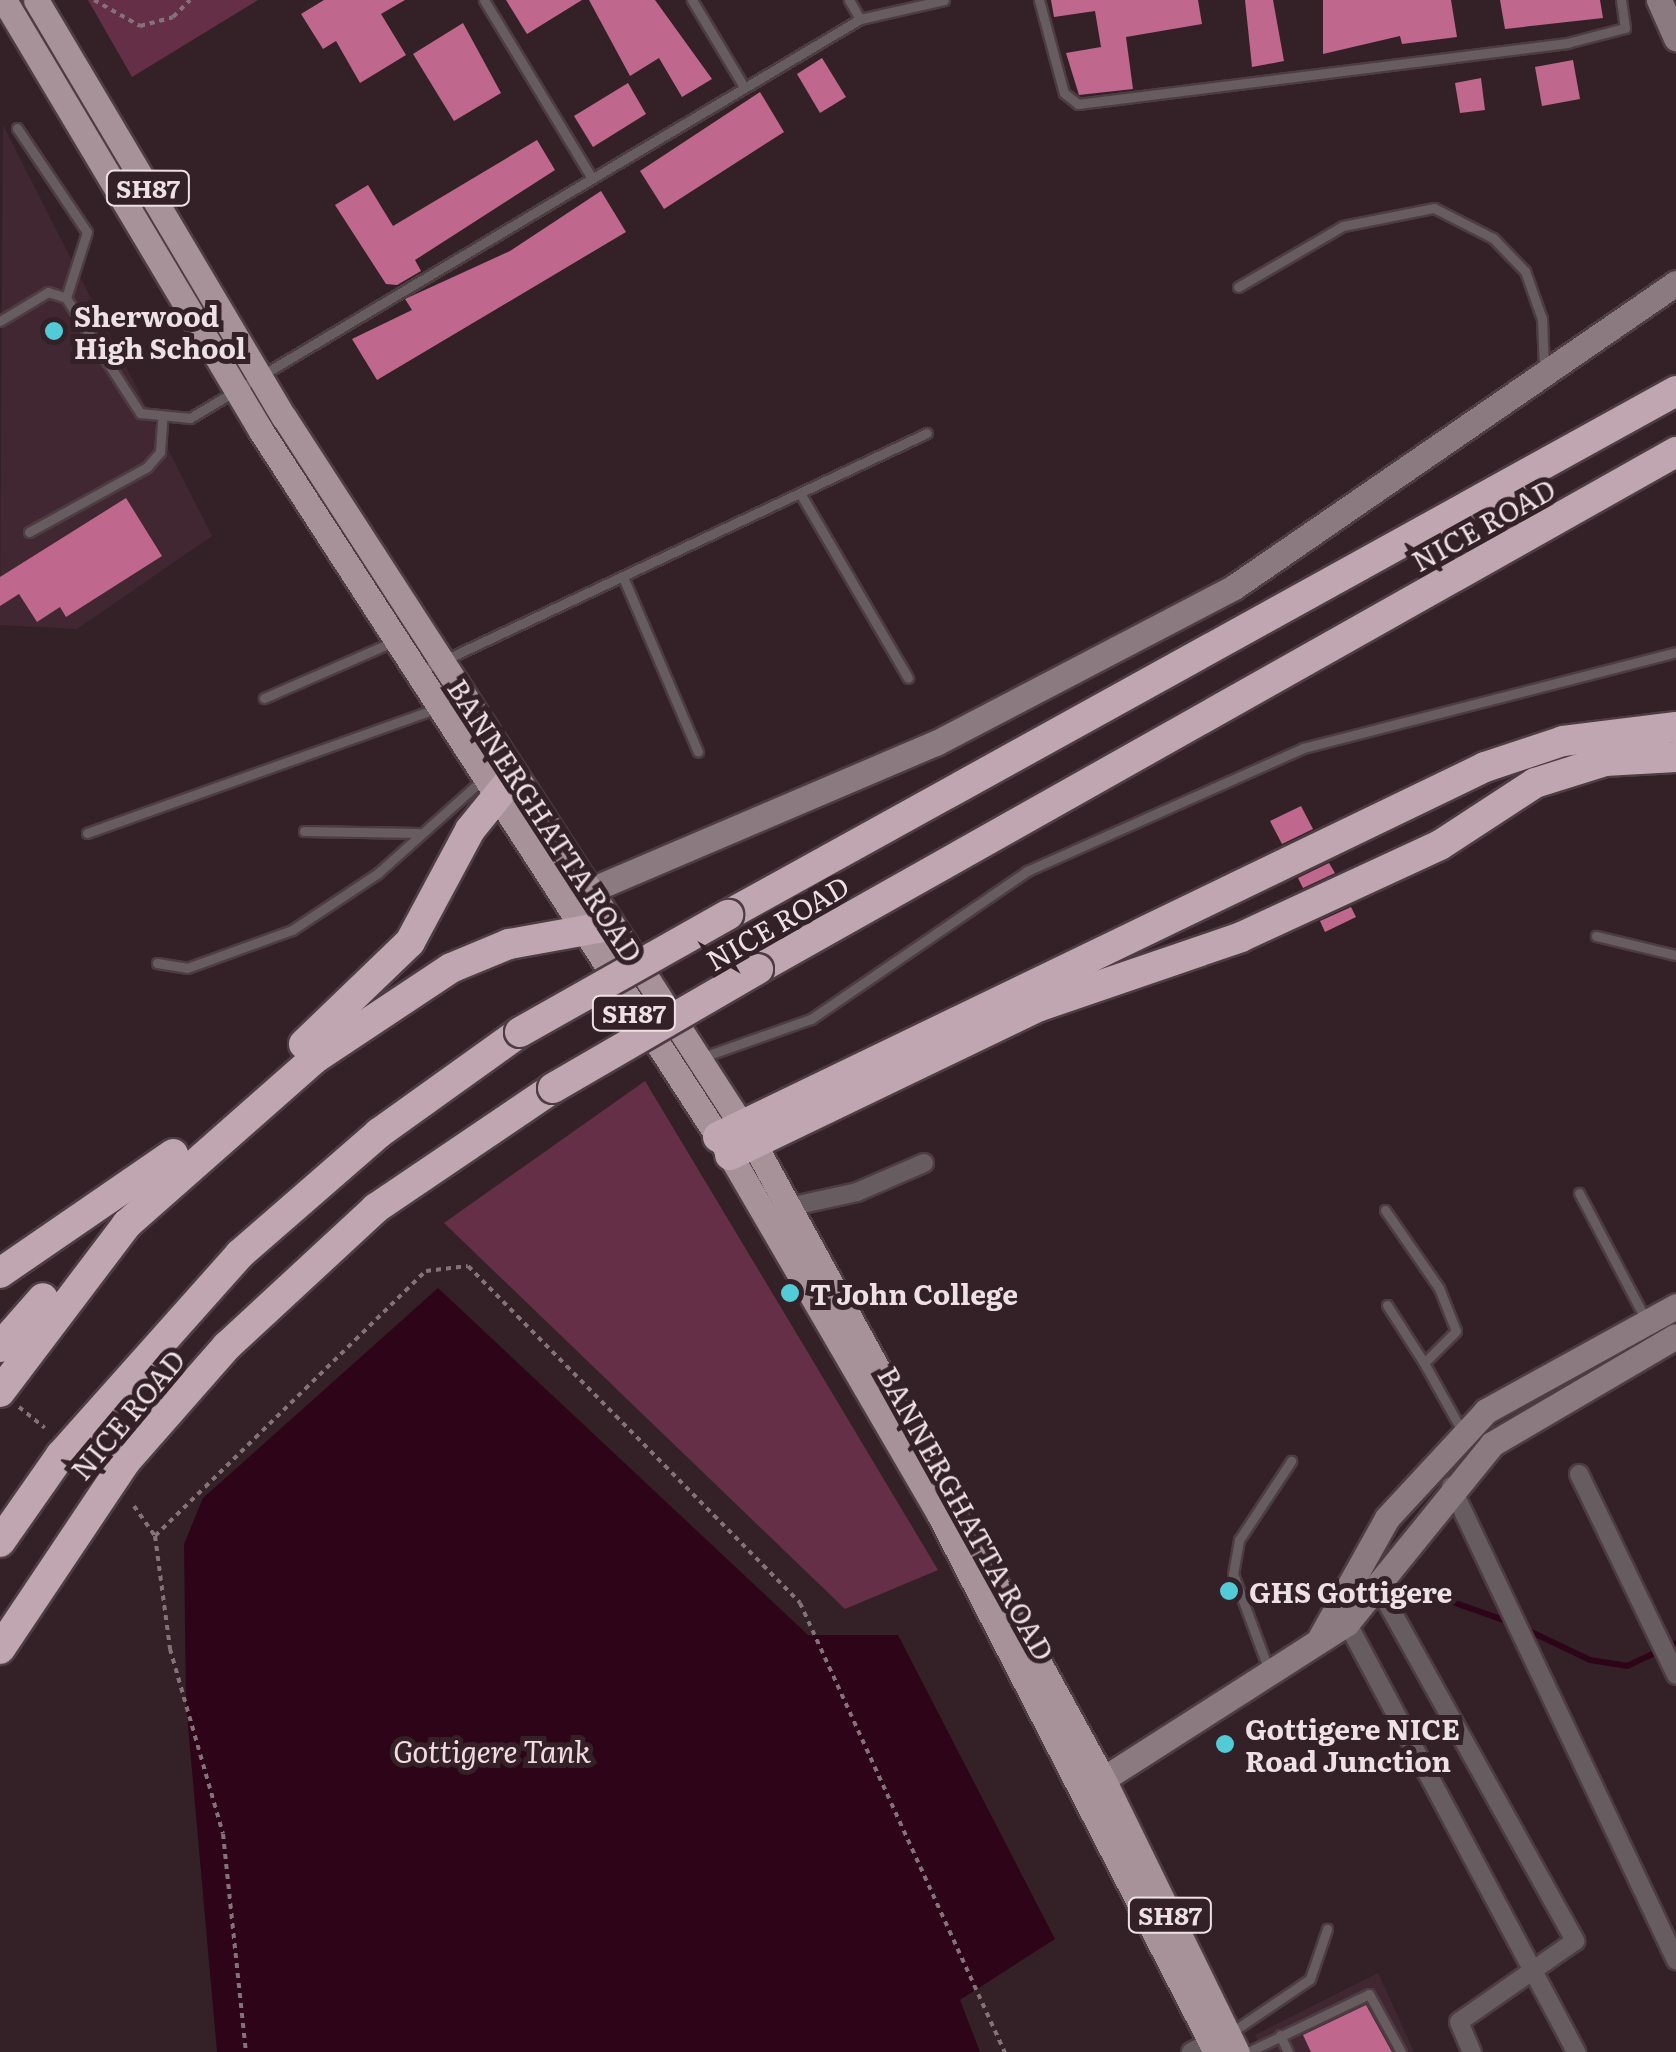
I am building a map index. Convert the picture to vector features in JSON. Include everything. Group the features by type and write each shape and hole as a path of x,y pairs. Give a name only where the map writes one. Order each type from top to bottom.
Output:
{"highway":[{"name":"NICE ROAD","path":"0,1542 61,1455 240,1254 379,1134 520,1032 1676,391"},
{"name":"NICE ROAD","path":"0,1649 125,1462 226,1346 376,1208 553,1088 1676,452"},
{"path":"736,1140 1486,767 1564,741 1676,727"},
{"path":"736,1140 1040,1006 1269,924 1440,845 1535,783 1605,762 1676,757"},
{"path":"0,1392 156,1184 386,973 497,784"},
{"path":"0,1273 62,1223 156,1184 314,1059 451,968 509,944 595,930"},
{"path":"0,1347 85,1253 127,1224"}],"main road":[{"name":"BANNERGHATTA ROAD","path":"4,0 237,391 438,708 586,892 595,930 697,1059 736,1140 940,1516 1094,1785"},
{"name":"BANNERGHATTA ROAD","path":"36,0 260,377 441,662 497,784 736,1140 789,1207 1094,1785 1217,2046"}],"street":[{"path":"1659,0 1676,38"},
{"path":"586,892 936,743 1234,587 1544,380 1676,283"},
{"path":"789,1207 857,1192 924,1163"},
{"path":"1342,1613 1387,1518 1463,1433 1661,1313"},
{"path":"1094,1785 1272,1675 1320,1638 1376,1583 1451,1486 1519,1423 1675,1339"},
{"path":"1579,1474 1660,1652 1676,1676"},
{"path":"1451,1486 1676,1960"},
{"path":"1376,1583 1575,1940 1459,2022 1472,2052"},
{"path":"1342,1613 1576,2052"}],"lane":[{"path":"484,0 591,176"},
{"path":"692,0 744,87"},
{"path":"849,0 860,19"},
{"path":"0,320 48,292 66,298 140,413 162,421 237,391 591,176 860,19 944,0"},
{"path":"1040,0 1064,93 1078,104 1567,43 1625,28 1621,0"},
{"path":"17,128 87,232 66,298"},
{"path":"1238,287 1343,226 1434,208 1493,238 1525,271 1542,320 1544,380"},
{"path":"29,532 147,467 160,452 162,421"},
{"path":"416,674 927,433"},
{"path":"800,493 908,678"},
{"path":"623,576 698,752"},
{"path":"264,698 395,641"},
{"path":"697,1059 812,1019 1027,871 1303,748 1676,652"},
{"path":"87,833 438,708"},
{"path":"157,964 187,968 292,930 378,873 418,833 497,784"},
{"path":"304,831 418,833"},
{"path":"1596,936 1676,954"},
{"path":"1579,1193 1675,1339"},
{"path":"1385,1210 1439,1288 1456,1331 1424,1363"},
{"path":"1387,1305 1463,1433"},
{"path":"1272,1675 1233,1574 1240,1540 1290,1461"},
{"path":"1217,2046 1310,1980 1327,1929"},
{"path":"1248,2052 1369,1994 1402,2052"},
{"path":"1280,2035 1288,2052"}],"path":[{"path":"94,0 140,26 173,17 190,0"},
{"path":"155,1536 426,1271 468,1266 800,1603 1006,2052"},
{"path":"0,1392 45,1428"},
{"path":"134,1506 155,1536 170,1648 223,1834 246,2052"}],"shaded area":[{"path":"88,0 258,0 132,77"},
{"name":"Sherwood High School","path":"3,125 212,536 77,629 0,625"},
{"path":"645,1081 938,1570 845,1609 444,1223"},
{"path":"1378,1973 1414,2052 1264,2052 1255,2035"}],"water":[{"name":"Gottigere Tank","path":"438,1288 808,1635 898,1635 1055,1939 960,2000 980,2052 217,2052 186,1703 184,1544 203,1498"}],"building":[{"path":"324,0 405,0 381,14 406,55 360,83 336,41 323,49 301,14"},
{"path":"506,0 582,0 527,34"},
{"path":"589,0 655,0 712,79 682,97 659,58 630,76"},
{"path":"1051,0 1198,0 1202,24 1126,37 1133,89 1079,95 1066,53 1101,47 1095,11 1054,17"},
{"path":"1245,0 1273,0 1284,61 1252,67"},
{"path":"1323,0 1451,0 1457,37 1402,44 1400,36 1323,54"},
{"path":"1500,0 1600,0 1603,18 1505,29"},
{"path":"463,23 501,93 454,121 413,54"},
{"path":"822,58 846,97 820,113 797,74"},
{"path":"1573,60 1580,99 1542,106 1535,67"},
{"path":"1481,78 1485,110 1460,113 1455,83"},
{"path":"628,83 646,114 593,147 574,116"},
{"path":"760,92 784,132 664,209 640,171"},
{"path":"537,140 555,170 415,260 421,271 397,285 386,284 335,205 368,185 393,226"},
{"path":"601,191 626,232 377,380 352,339 412,310 405,299 510,251"},
{"path":"126,498 162,556 66,617 60,607 37,622 19,594 0,606 0,577"},
{"path":"1301,806 1313,829 1282,844 1270,821"},
{"path":"1329,863 1335,873 1303,888 1298,878"},
{"path":"1351,907 1356,917 1325,932 1320,921"},
{"path":"1366,2005 1392,2052 1311,2052 1303,2035"}],"waterway":[{"path":"1424,1592 1509,1622"},
{"path":"1525,1629 1590,1660 1627,1666 1676,1643"}],"place":[{"name":"Sherwood High School","path":"54,331"},
{"name":"T John College","path":"790,1293"},
{"name":"GHS Gottigere","path":"1229,1591"},
{"name":"Gottigere NICE Road Junction","path":"1225,1744"}]}
